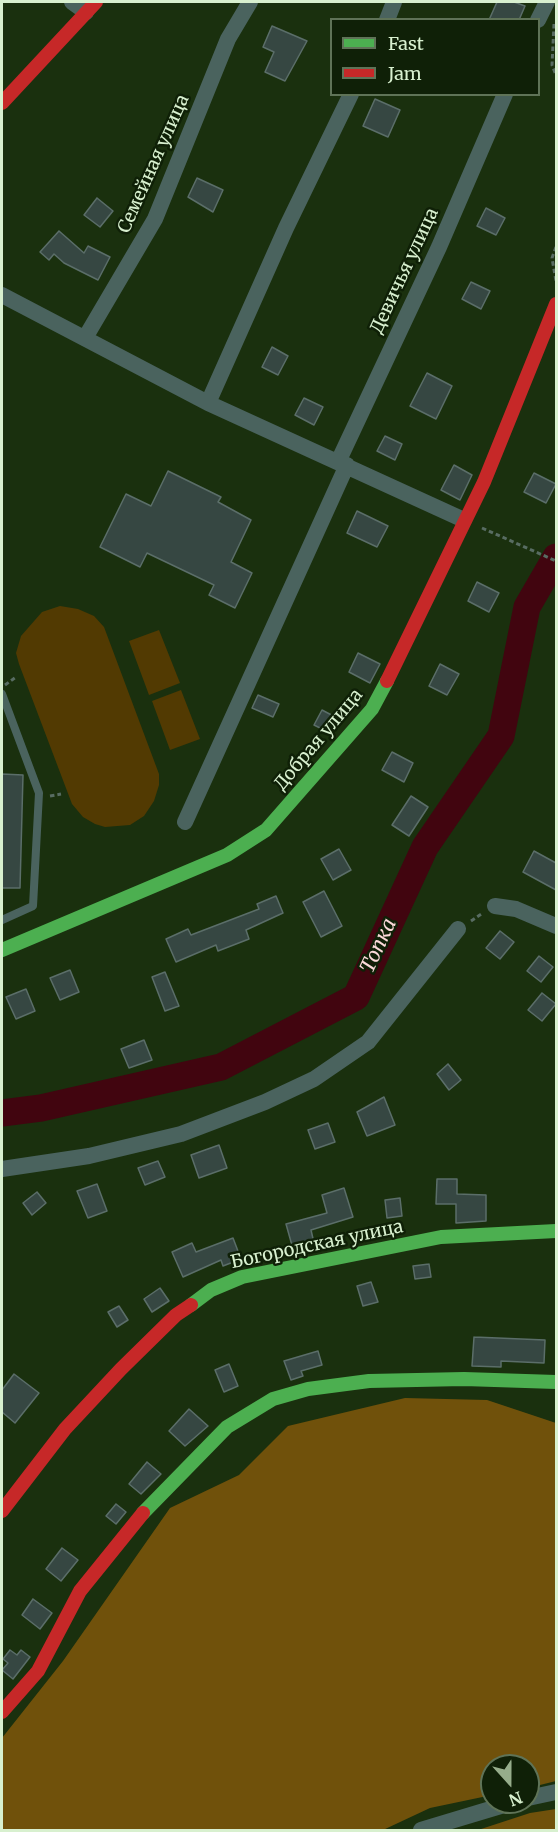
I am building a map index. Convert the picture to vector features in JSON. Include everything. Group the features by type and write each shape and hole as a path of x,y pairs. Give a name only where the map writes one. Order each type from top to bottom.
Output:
{"street":[{"path":"2,103 91,7 72,2"},
{"name":"Семейная улица","path":"85,338 155,219 228,39 250,2"},
{"path":"388,18 394,2"},
{"path":"547,2 547,21"},
{"path":"208,403 291,218 350,96"},
{"name":"Девичья улица","path":"185,822 505,96"},
{"path":"2,295 208,403 464,520"},
{"name":"Добрая улица","path":"2,950 227,855 266,830 372,709 400,658 492,461 556,304"},
{"path":"495,906 516,909 555,922"},
{"path":"2,1168 89,1156 181,1134 265,1102 314,1079 368,1042 458,928"},
{"name":"Богородская улица","path":"2,1511 65,1429 113,1378 176,1315 211,1290 242,1277 441,1237 556,1231"},
{"path":"2,1712 38,1671 80,1591 153,1502 227,1427 273,1399 308,1389 369,1381 464,1379 556,1382"},
{"path":"540,1795 556,1792"},
{"path":"421,1830 480,1812"}],"lane":[{"path":"2,694 39,793 33,906 2,920"}],"path":[{"path":"547,21 552,65 556,75"},
{"path":"556,247 552,258 556,281"},
{"path":"464,520 556,561"},
{"path":"458,928 495,906"}],"shaded area":[{"path":"60,606 78,609 94,616 104,627 159,774 159,785 154,801 144,816 130,825 105,827 95,824 83,817 72,804 19,664 16,653 21,636 42,612"},
{"path":"159,630 180,683 149,695 129,641"},
{"path":"181,690 200,739 170,750 152,701"},
{"path":"405,1398 487,1400 556,1423 556,1781 540,1785 540,1754 480,1754 480,1798 430,1808 383,1830 2,1830 2,1738 63,1661 170,1508 239,1475 288,1426"},
{"path":"556,1809 556,1830 478,1830 527,1814 540,1814 540,1811"}],"building":[{"path":"497,2 514,2 525,6 520,18 490,18"},
{"path":"272,26 307,41 285,81 265,72 274,52 263,47"},
{"path":"375,99 400,110 388,137 363,126"},
{"path":"197,178 223,190 213,212 188,197"},
{"path":"97,198 113,211 100,227 84,215"},
{"path":"486,208 505,218 496,235 477,226"},
{"path":"59,231 84,253 88,246 110,257 98,280 64,263 54,254 49,260 40,252"},
{"path":"471,282 490,291 481,309 462,299"},
{"path":"272,347 288,356 278,375 262,367"},
{"path":"427,373 452,386 436,419 410,406"},
{"path":"304,398 323,407 314,425 295,415"},
{"path":"385,436 402,444 395,460 377,451"},
{"path":"454,465 472,475 460,500 441,490"},
{"path":"168,471 221,497 218,502 251,520 231,562 252,573 235,608 209,595 214,585 147,553 140,567 100,547 126,494 151,506"},
{"path":"534,473 556,484 546,503 524,492"},
{"path":"357,511 388,526 377,547 347,533"},
{"path":"477,582 499,593 489,612 468,601"},
{"path":"358,653 380,664 370,683 349,672"},
{"path":"440,664 459,674 447,695 429,686"},
{"path":"258,695 279,704 273,717 252,708"},
{"path":"322,710 341,720 332,734 314,725"},
{"path":"392,752 413,763 404,782 382,770"},
{"path":"2,774 23,775 20,888 2,888"},
{"path":"411,796 428,807 409,836 392,825"},
{"path":"339,849 351,870 333,880 321,859"},
{"path":"534,851 556,863 556,890 523,872"},
{"path":"324,891 342,926 321,937 303,902"},
{"path":"276,896 283,913 246,930 249,939 218,951 216,945 176,962 166,939 188,929 191,935 259,909 257,904"},
{"path":"500,931 514,942 500,959 486,948"},
{"path":"539,956 553,967 541,982 527,971"},
{"path":"70,970 79,992 60,1000 50,978"},
{"path":"165,972 179,1006 165,1011 152,977"},
{"path":"26,989 35,1011 16,1019 6,997"},
{"path":"542,993 556,1004 542,1021 528,1010"},
{"path":"144,1040 152,1060 129,1068 121,1049"},
{"path":"448,1064 461,1080 449,1090 437,1074"},
{"path":"384,1097 395,1125 367,1136 357,1112"},
{"path":"328,1123 335,1142 315,1149 308,1130"},
{"path":"219,1145 227,1168 199,1178 191,1155"},
{"path":"158,1161 165,1177 145,1185 138,1168"},
{"path":"437,1179 457,1179 457,1194 486,1195 486,1221 456,1223 456,1204 436,1204"},
{"path":"97,1184 107,1211 88,1218 77,1191"},
{"path":"344,1188 353,1217 311,1230 314,1243 293,1249 286,1224 327,1213 322,1195"},
{"path":"37,1192 46,1203 32,1215 23,1203"},
{"path":"400,1198 402,1216 387,1218 385,1200"},
{"path":"233,1238 241,1259 223,1266 221,1260 183,1277 172,1252 192,1243 196,1252"},
{"path":"429,1264 431,1277 415,1279 413,1266"},
{"path":"371,1282 378,1302 363,1306 357,1286"},
{"path":"160,1288 169,1301 152,1312 144,1299"},
{"path":"119,1306 128,1320 117,1327 108,1312"},
{"path":"474,1337 545,1340 544,1363 501,1361 501,1367 472,1366"},
{"path":"318,1351 322,1365 301,1371 303,1376 291,1380 284,1361"},
{"path":"229,1364 238,1386 224,1392 215,1370"},
{"path":"14,1374 39,1393 15,1423 2,1412 2,1390"},
{"path":"189,1409 208,1426 185,1446 169,1431"},
{"path":"147,1462 161,1474 141,1494 129,1484"},
{"path":"116,1504 126,1512 116,1524 106,1516"},
{"path":"62,1548 78,1560 61,1581 46,1569"},
{"path":"33,1599 52,1613 40,1629 22,1615"},
{"path":"10,1650 17,1655 21,1650 30,1657 13,1679 2,1670 8,1663 3,1659"}],"waterway":[{"name":"Топка","path":"2,1113 41,1108 221,1067 356,997 425,847 501,736 527,607 556,557"}],"traffic: fast":[{"path":"2,950 227,855 266,830 372,709 387,681"},
{"path":"191,1305 211,1290 242,1277 441,1237 556,1231"},
{"path":"143,1513 227,1427 273,1399 308,1389 369,1381 464,1379 556,1382"}],"traffic: jam":[{"path":"2,103 96,2"},
{"path":"387,681 484,482 556,304"},
{"path":"2,1511 65,1429 121,1369 176,1315 191,1305"},
{"path":"2,1712 38,1671 80,1591 143,1513"}]}
